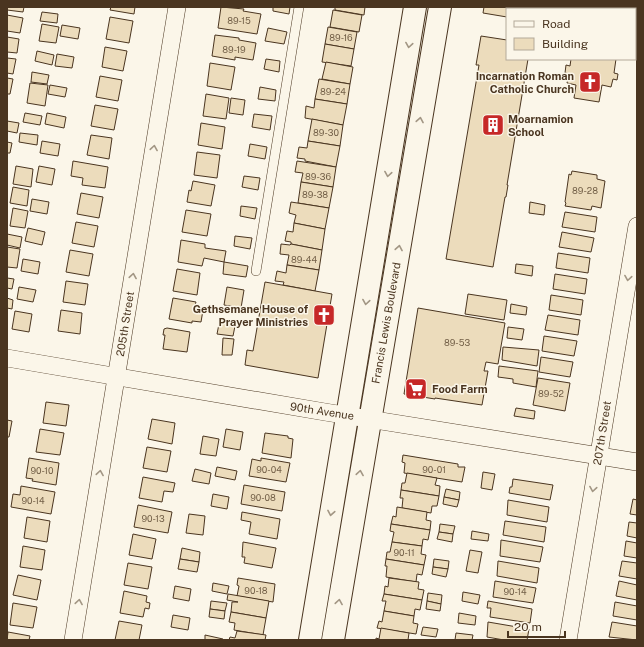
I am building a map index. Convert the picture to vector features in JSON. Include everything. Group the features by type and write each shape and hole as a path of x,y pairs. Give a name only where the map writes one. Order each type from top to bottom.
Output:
{"main road":[{"name":"Francis Lewis Boulevard","path":"310,640 415,7"},
{"name":"Francis Lewis Boulevard","path":"333,640 440,7"}],"street":[{"name":"205th Street","path":"72,640 177,7"},
{"name":"207th Street","path":"568,640 637,226"},
{"name":"90th Avenue","path":"7,358 637,462"}],"lane":[{"path":"256,271 300,7"}],"building":[{"path":"7,7 24,7 23,12 7,10"},
{"path":"111,7 135,7 134,14 110,10"},
{"path":"221,7 244,9 243,11 261,14 257,34 218,28"},
{"path":"273,7 290,7 289,14 273,11"},
{"path":"335,7 365,7 364,15 335,10"},
{"path":"484,7 519,7 506,8 506,17 483,13"},
{"path":"580,7 625,7 624,8"},
{"path":"333,10 362,15 359,32 330,27"},
{"path":"42,12 58,14 57,23 40,21"},
{"path":"7,15 23,18 20,33 7,31"},
{"path":"110,17 133,21 129,43 106,39"},
{"path":"42,24 59,27 56,43 39,41"},
{"path":"62,25 80,28 78,39 60,36"},
{"path":"328,27 357,32 354,49 325,44"},
{"path":"268,28 287,32 284,44 265,41"},
{"path":"215,35 239,38 239,40 256,43 253,60 235,57 235,60 212,56"},
{"name":"Moarnamion School","path":"481,36 506,40 506,60 528,60 506,197 493,267 446,259 479,65 476,65"},
{"path":"7,37 19,39 17,53 7,52"},
{"path":"325,44 354,49 351,66 322,62"},
{"path":"105,47 127,51 123,71 102,67"},
{"path":"37,51 54,55 52,65 35,61"},
{"path":"57,54 74,57 72,68 55,66"},
{"path":"7,58 16,59 13,74 7,73"},
{"path":"266,59 280,61 279,72 264,69"},
{"name":"Incarnation Roman Catholic Church","path":"571,60 616,60 614,73 618,74 617,80 613,79 611,87 602,85 599,102 574,98 576,85 567,83 569,74 565,73 566,65 570,66"},
{"path":"326,62 353,67 350,84 322,79"},
{"path":"210,63 235,67 231,90 207,86"},
{"path":"32,72 49,75 47,84 31,82"},
{"path":"100,76 122,80 118,101 96,97"},
{"path":"7,78 13,79 10,94 7,94"},
{"path":"319,79 350,84 347,104 315,99"},
{"path":"30,83 48,85 45,106 27,103"},
{"path":"50,85 67,88 65,97 48,94"},
{"path":"260,87 276,90 275,101 258,99"},
{"path":"206,94 229,98 226,119 203,116"},
{"path":"231,98 245,100 243,115 229,113"},
{"path":"315,99 347,104 343,125 305,118 306,106 314,108"},
{"path":"95,105 118,109 114,130 91,126"},
{"path":"25,113 42,116 40,125 23,122"},
{"path":"47,113 66,117 64,128 45,124"},
{"path":"254,114 272,116 270,130 252,127"},
{"path":"312,119 343,125 340,146 308,141"},
{"path":"7,121 19,123 17,133 7,131"},
{"path":"201,123 225,127 222,149 198,145"},
{"path":"20,133 38,135 37,145 19,142"},
{"path":"91,135 112,138 109,159 87,155"},
{"path":"42,141 60,144 58,156 40,153"},
{"path":"308,141 340,146 336,167 297,158 299,147 307,148"},
{"path":"7,142 12,143 10,153 7,153"},
{"path":"250,144 267,147 265,159 248,156"},
{"path":"197,152 220,155 217,178 194,175"},
{"path":"73,161 108,167 105,188 82,185 83,178 71,176"},
{"path":"297,161 336,167 333,187 301,182 303,173 295,172"},
{"path":"16,166 33,169 31,187 13,184"},
{"path":"39,166 55,169 52,185 36,182"},
{"path":"572,171 597,175 597,179 605,181 601,208 592,206 591,210 565,206 569,174 571,175"},
{"path":"244,176 260,178 258,190 242,187"},
{"path":"193,181 215,185 211,206 187,202 189,190 191,191"},
{"path":"301,182 333,187 329,208 298,203"},
{"path":"13,187 29,190 27,206 10,203"},
{"path":"81,193 103,197 99,218 77,214"},
{"path":"32,199 49,202 47,214 30,211"},
{"path":"291,202 329,208 325,229 294,223 296,215 289,213"},
{"path":"530,202 545,205 544,215 529,213"},
{"path":"241,206 257,208 255,219 240,216"},
{"path":"13,208 28,211 25,228 10,226"},
{"path":"186,210 211,214 207,236 182,232"},
{"path":"565,212 597,217 595,232 562,227"},
{"path":"76,222 98,226 94,247 72,243"},
{"path":"294,223 325,229 322,250 291,244 291,242 285,241 287,231 293,232"},
{"path":"28,228 45,232 42,245 25,241"},
{"path":"562,232 594,238 591,252 559,247"},
{"path":"7,234 22,237 20,248 7,245"},
{"path":"235,236 252,238 250,249 234,246"},
{"path":"181,240 205,244 205,248 226,251 224,262 204,258 202,266 178,262"},
{"path":"281,244 291,244 322,250 319,270 287,265 289,255 280,254"},
{"path":"7,247 20,249 17,268 7,267"},
{"path":"70,250 93,254 89,276 66,272"},
{"path":"558,253 590,258 588,273 556,268"},
{"path":"23,259 40,262 38,274 21,271"},
{"path":"224,262 248,266 246,277 223,274"},
{"path":"516,264 533,266 532,276 515,273"},
{"path":"287,265 319,270 315,291 283,285 284,282 275,281 277,271 286,273"},
{"path":"177,269 200,273 197,295 173,291"},
{"path":"555,274 587,279 585,294 553,289"},
{"path":"7,278 14,279 12,289 7,288"},
{"path":"66,281 88,284 85,305 63,302"},
{"path":"265,282 332,294 318,378 245,365 247,350 253,351"},
{"path":"19,287 36,290 33,302 17,299"},
{"path":"227,287 244,290 241,308 224,305"},
{"path":"468,294 507,300 504,320 465,314"},
{"path":"551,295 583,300 581,315 549,310"},
{"path":"7,298 13,300 12,309 7,308"},
{"path":"173,298 196,302 194,309 203,310 201,322 192,321 192,323 169,319"},
{"path":"511,304 527,307 526,315 510,313"},
{"path":"418,308 505,323 498,364 486,362 484,371 488,371 482,405 404,394"},
{"path":"61,310 82,313 80,334 58,331"},
{"path":"15,311 32,314 29,332 12,329"},
{"path":"548,315 580,320 578,335 545,330"},
{"path":"220,319 236,321 233,336 217,334"},
{"path":"508,327 524,329 522,340 507,338"},
{"path":"167,328 190,332 187,352 163,349 165,335 163,335 164,329"},
{"path":"544,336 577,341 574,356 542,351"},
{"path":"223,338 234,339 232,355 222,355"},
{"path":"503,347 539,350 537,366 502,360"},
{"path":"541,357 573,362 570,377 539,372"},
{"path":"499,366 538,371 536,387 513,383 513,379 498,377"},
{"path":"538,378 570,383 565,411 533,405"},
{"path":"46,402 69,405 66,426 43,423"},
{"path":"516,408 535,411 534,419 514,416"},
{"path":"152,419 175,423 172,444 148,439"},
{"path":"7,420 12,421 9,437 7,437"},
{"path":"40,429 64,433 60,455 36,452"},
{"path":"226,429 243,432 240,450 223,447"},
{"path":"265,433 288,436 288,438 293,439 291,458 262,453"},
{"path":"203,436 219,439 216,456 200,454"},
{"path":"147,447 171,451 167,472 143,468"},
{"path":"403,455 458,464 458,467 465,467 462,482 404,473 405,463 402,462"},
{"path":"29,458 59,463 56,485 32,481 33,479 26,478"},
{"path":"261,458 290,463 286,482 249,476 252,459 261,461"},
{"path":"217,467 237,471 235,480 215,476"},
{"path":"195,469 211,473 209,484 192,481"},
{"path":"483,472 495,474 492,490 481,488"},
{"path":"407,473 437,478 435,485 440,486 439,496 401,490 402,483 405,483"},
{"path":"143,477 175,483 173,492 164,491 162,502 139,498"},
{"path":"513,479 553,485 550,500 509,493 510,487 512,487"},
{"path":"244,485 285,492 282,511 241,504"},
{"path":"21,486 55,492 51,514 11,507 13,494 20,495"},
{"path":"446,489 460,492 459,500 444,497"},
{"path":"401,490 439,496 437,506 432,506 431,513 402,508 403,498 400,498"},
{"path":"213,494 229,497 227,509 211,506"},
{"path":"444,497 459,500 457,507 443,504"},
{"path":"633,499 637,500 637,515 630,514"},
{"path":"508,500 549,507 547,522 507,515"},
{"path":"138,505 172,512 168,533 134,527"},
{"path":"397,507 427,512 426,520 431,521 430,530 391,524 393,516 396,517"},
{"path":"242,512 280,519 277,539 249,534 251,522 241,520"},
{"path":"189,514 205,516 203,535 186,533"},
{"path":"27,517 50,521 47,542 24,538"},
{"path":"505,521 546,527 544,542 503,535"},
{"path":"629,522 637,523 637,538 627,536"},
{"path":"391,524 430,530 428,540 423,539 422,546 392,542 394,532 390,531"},
{"path":"440,524 455,526 453,534 439,532"},
{"path":"472,531 489,534 488,541 471,539"},
{"path":"439,532 453,534 452,542 437,539"},
{"path":"133,534 156,539 152,559 129,555"},
{"path":"501,540 543,547 540,562 500,556"},
{"path":"626,541 637,543 637,558 624,556"},
{"path":"243,542 276,548 272,568 244,563 245,557 242,557"},
{"path":"392,542 422,546 421,554 426,555 424,565 386,559 387,552 390,552"},
{"path":"23,546 45,550 42,570 20,567"},
{"path":"182,548 200,552 199,562 180,559"},
{"path":"470,550 482,552 478,573 466,571"},
{"path":"180,559 199,562 197,572 178,569"},
{"path":"386,559 424,565 422,575 417,574 416,582 386,577"},
{"path":"434,559 449,561 448,569 433,567"},
{"path":"498,561 539,568 537,583 497,576"},
{"path":"622,561 637,563 637,579 619,576"},
{"path":"128,563 152,567 148,589 124,585"},
{"path":"433,567 448,569 446,577 432,574"},
{"path":"18,575 41,580 37,600 13,595"},
{"path":"238,578 275,584 273,602 237,596 239,586 237,585"},
{"path":"389,578 419,582 418,589 424,590 422,600 384,594 385,586 388,587"},
{"path":"495,581 536,588 533,603 493,597"},
{"path":"619,581 637,585 637,600 616,596"},
{"path":"213,583 229,586 227,594 212,591"},
{"path":"175,586 191,589 189,601 173,598"},
{"path":"124,591 147,596 146,602 150,603 149,609 145,608 143,617 120,613"},
{"path":"463,592 480,595 478,604 462,601"},
{"path":"428,593 442,595 441,604 427,601"},
{"path":"228,594 269,601 266,618 231,612 232,602 238,602 227,600"},
{"path":"384,594 422,600 420,610 415,609 414,616 384,611 386,601 382,601"},
{"path":"211,601 227,603 225,611 210,609"},
{"path":"427,601 441,604 440,611 426,609"},
{"path":"488,601 532,609 530,623 490,617 491,608 487,608"},
{"path":"615,602 637,606 637,620 613,616"},
{"path":"13,603 37,607 33,628 10,625"},
{"path":"210,609 225,611 224,619 209,617"},
{"path":"384,611 414,616 413,623 418,624 416,634 377,628 379,621 382,622"},
{"path":"231,612 266,618 263,635 234,630 235,623 229,622"},
{"path":"459,613 476,616 475,625 458,623"},
{"path":"173,615 190,618 188,630 171,627"},
{"path":"119,621 142,625 139,640 115,640"},
{"path":"488,622 529,629 527,640 504,640 487,637"},
{"path":"612,622 637,626 637,640 609,637"},
{"path":"423,627 438,629 436,637 421,635"},
{"path":"381,628 409,633 408,640 376,640 376,638 379,639"},
{"path":"237,631 266,635 265,640 229,640 230,637 235,638"},
{"path":"8,632 30,636 29,640 7,640"},
{"path":"456,633 473,635 472,640 455,640"},
{"path":"205,635 223,639 205,640"}],"place":[{"name":"Incarnation Roman Catholic Church","path":"590,82"},
{"name":"Moarnamion School","path":"493,125"},
{"name":"Gethsemane House of Prayer Ministries","path":"324,315"},
{"name":"Food Farm","path":"416,389"}]}
